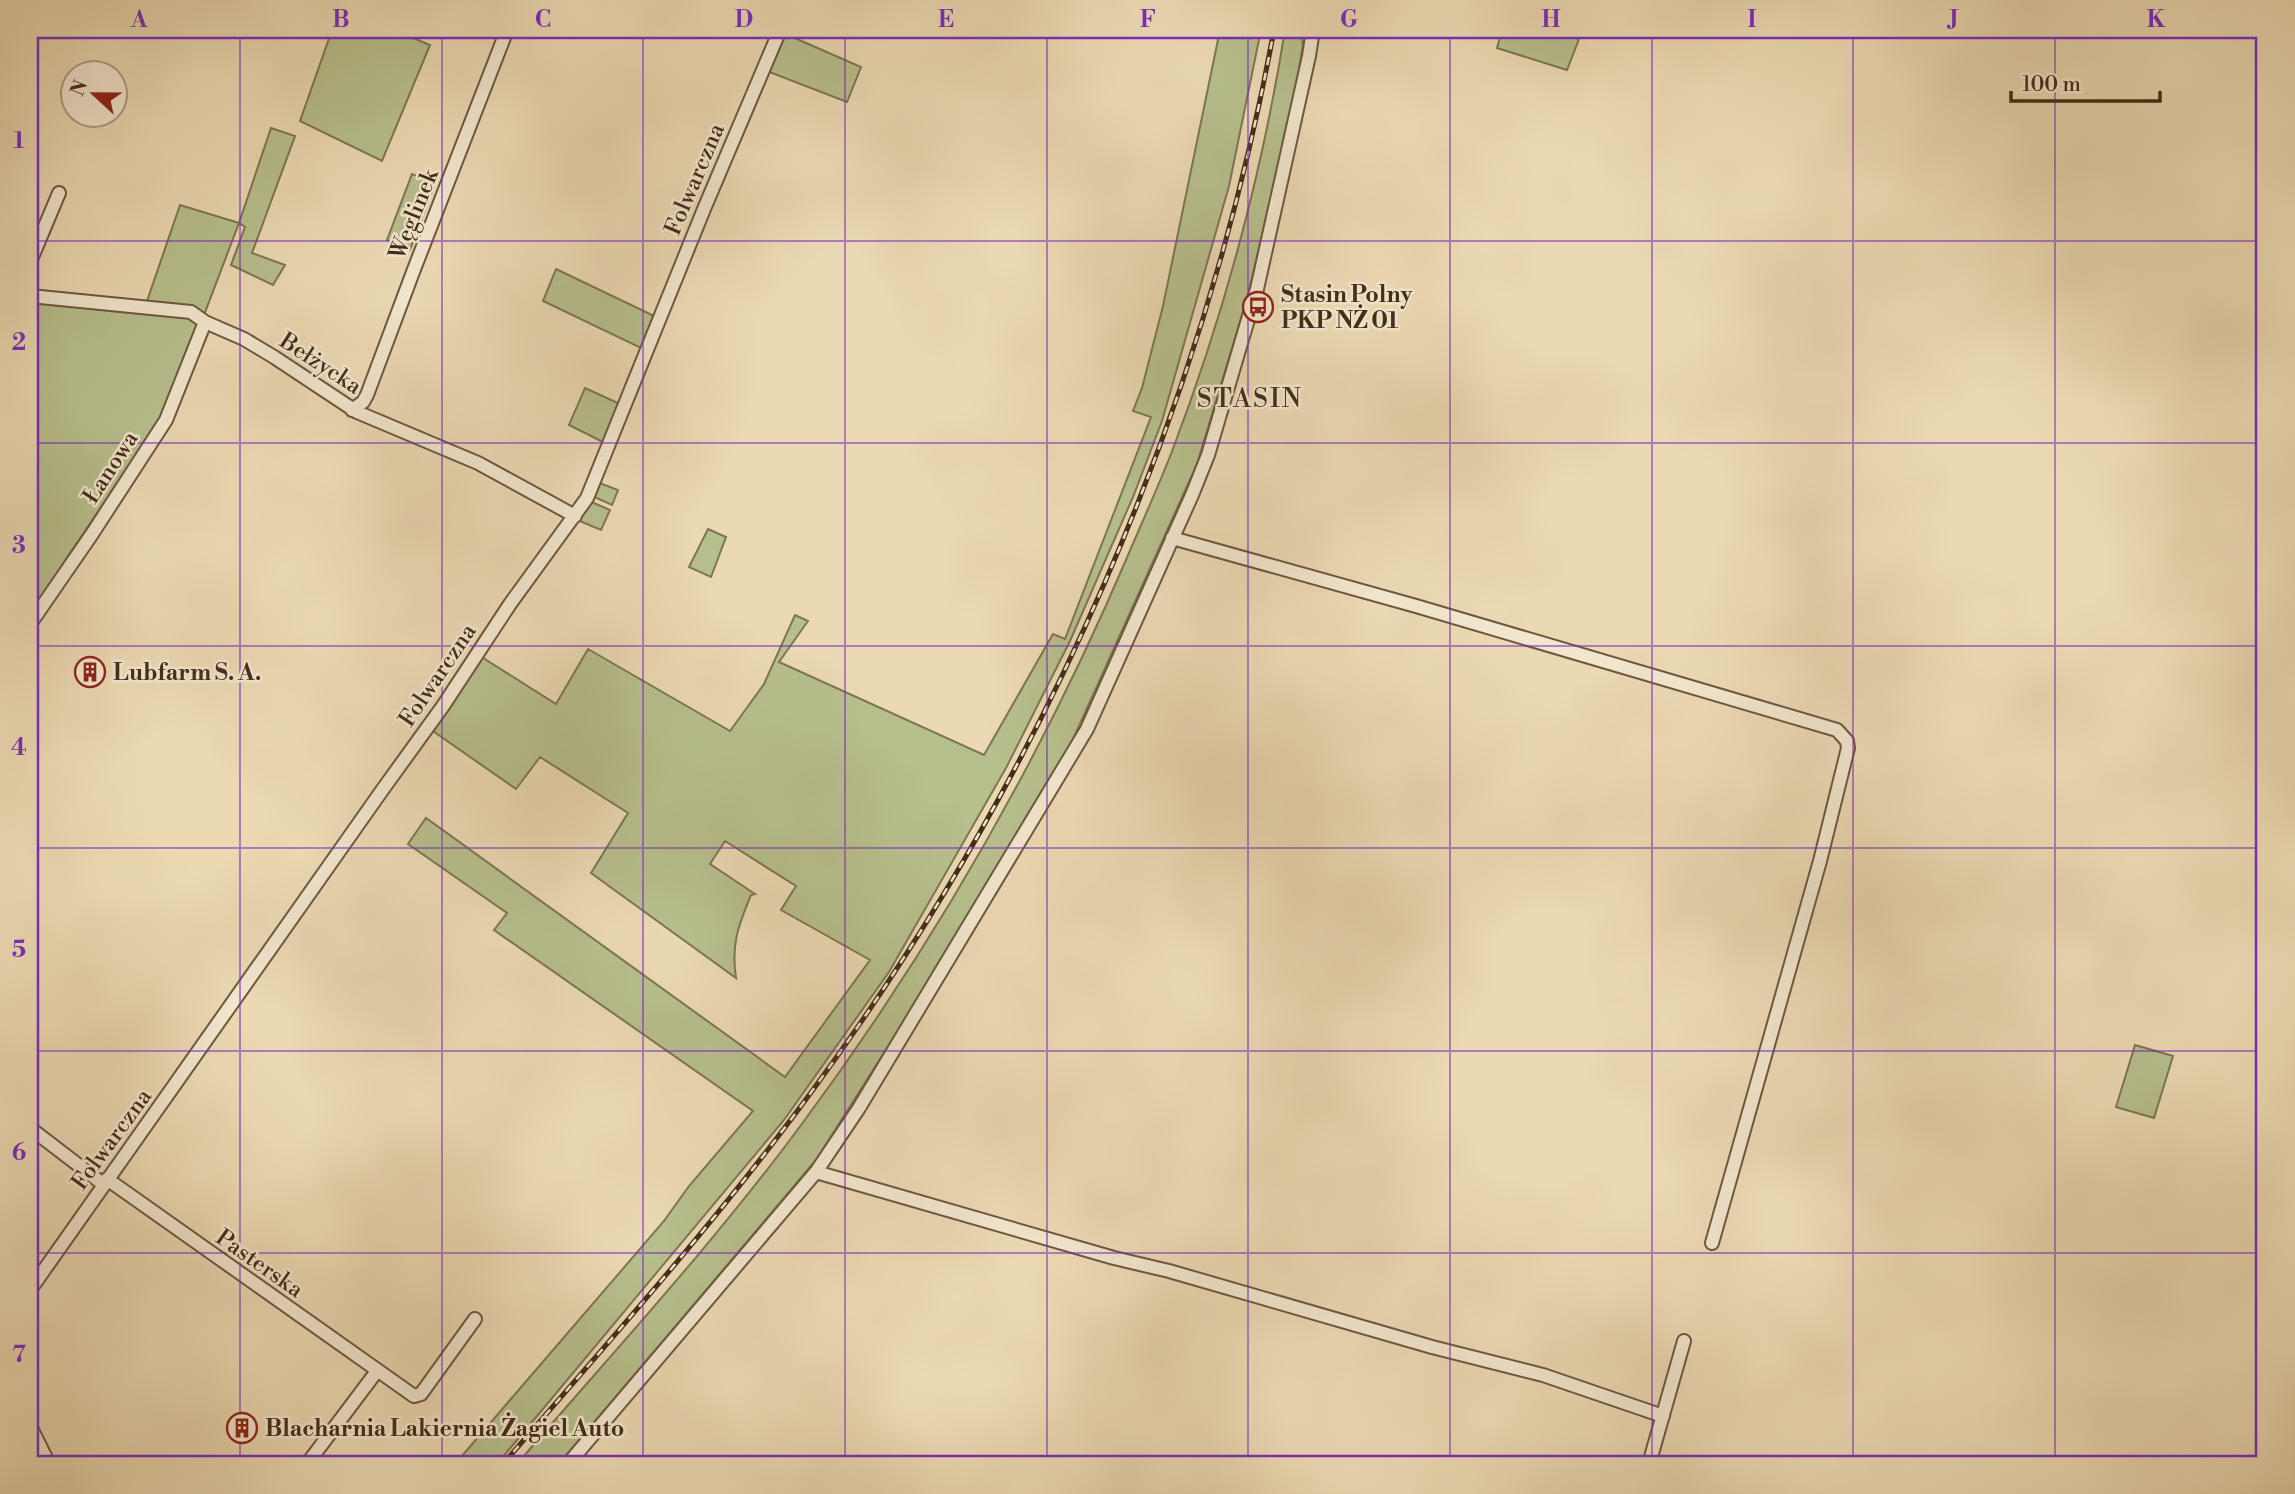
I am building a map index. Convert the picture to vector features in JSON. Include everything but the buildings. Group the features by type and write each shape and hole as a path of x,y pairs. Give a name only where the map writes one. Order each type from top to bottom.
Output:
{"street":[{"name":"Węglinek","path":"352,410 363,402 367,395 508,30"},
{"name":"Folwarczna","path":"30,1290 587,498 780,30"},
{"path":"568,1464 816,1172 859,1108 1069,762 1112,674 1205,464 1257,289 1309,56 1312,30"},
{"path":"30,262 59,193"},
{"name":"Bełżycka","path":"30,296 191,312 205,322 244,339 274,357 352,410 478,463 575,516"},
{"name":"Łanowa","path":"30,624 166,420 205,322"},
{"path":"1172,537 1811,722 1837,730 1847,741 1848,748 1820,861 1712,1243"},
{"name":"Pasterska","path":"30,1128 377,1371 417,1396 475,1319"},
{"path":"816,1172 1432,1347 1543,1375 1663,1416"},
{"path":"1649,1464 1684,1341"},
{"path":"307,1464 377,1371"},
{"path":"30,1426 49,1464"}],"green space":[{"path":"332,30 394,30 430,45 382,161 300,121"},
{"path":"1220,30 1261,30 1229,186 1162,421 1133,497 1070,641 1006,768 889,972 784,1120 497,1464 455,1464 664,1221 689,1186 753,1111 494,930 507,913 408,844 426,818 785,1077 870,960 781,910 796,886 725,841 710,864 755,894 751,895 742,916 737,936 734,955 736,978 591,873 628,813 540,757 516,789 430,729 480,656 556,704 588,649 730,731 764,684 795,615 808,621 779,662 984,755 1053,634 1065,639 1151,417 1133,411 1142,388 1163,306"},
{"path":"1285,30 1301,30 1303,45 1295,94 1248,295 1197,464 1070,746 922,993 816,1160 559,1464 517,1464 736,1209 804,1121 898,986 942,917 1023,775 1096,628 1161,479 1190,403 1224,298 1253,192"},
{"path":"1502,30 1558,30 1557,32 1579,39 1567,70 1497,48"},
{"path":"781,32 861,67 847,102 764,70"},
{"path":"271,128 295,136 252,253 285,265 273,285 231,265 245,227 239,223"},
{"path":"412,174 435,183 410,250 387,240"},
{"path":"180,205 239,223 204,315 146,304"},
{"path":"556,269 652,315 654,322 643,349 543,301"},
{"path":"30,299 194,318 199,324 161,418 30,613"},
{"path":"585,388 620,404 605,443 569,425"},
{"path":"597,482 618,490 612,505 592,496"},
{"path":"589,501 610,510 601,530 575,519"},
{"path":"708,529 726,537 711,577 689,567"},
{"path":"2135,1045 2173,1056 2154,1118 2116,1107"}],"railway":[{"path":"503,1464 702,1232 815,1087 898,967 973,843 1042,715 1104,584 1158,449 1205,312 1244,172 1274,30"}],"place":[{"name":"Stasin Polny PKP NŻ 01","path":"1258,307"},
{"name":"Lubfarm S. A.","path":"90,672"},
{"name":"Blacharnia Lakiernia Żagiel Auto","path":"242,1428"}],"district":[{"name":"STASIN","path":"1250,398"}]}
